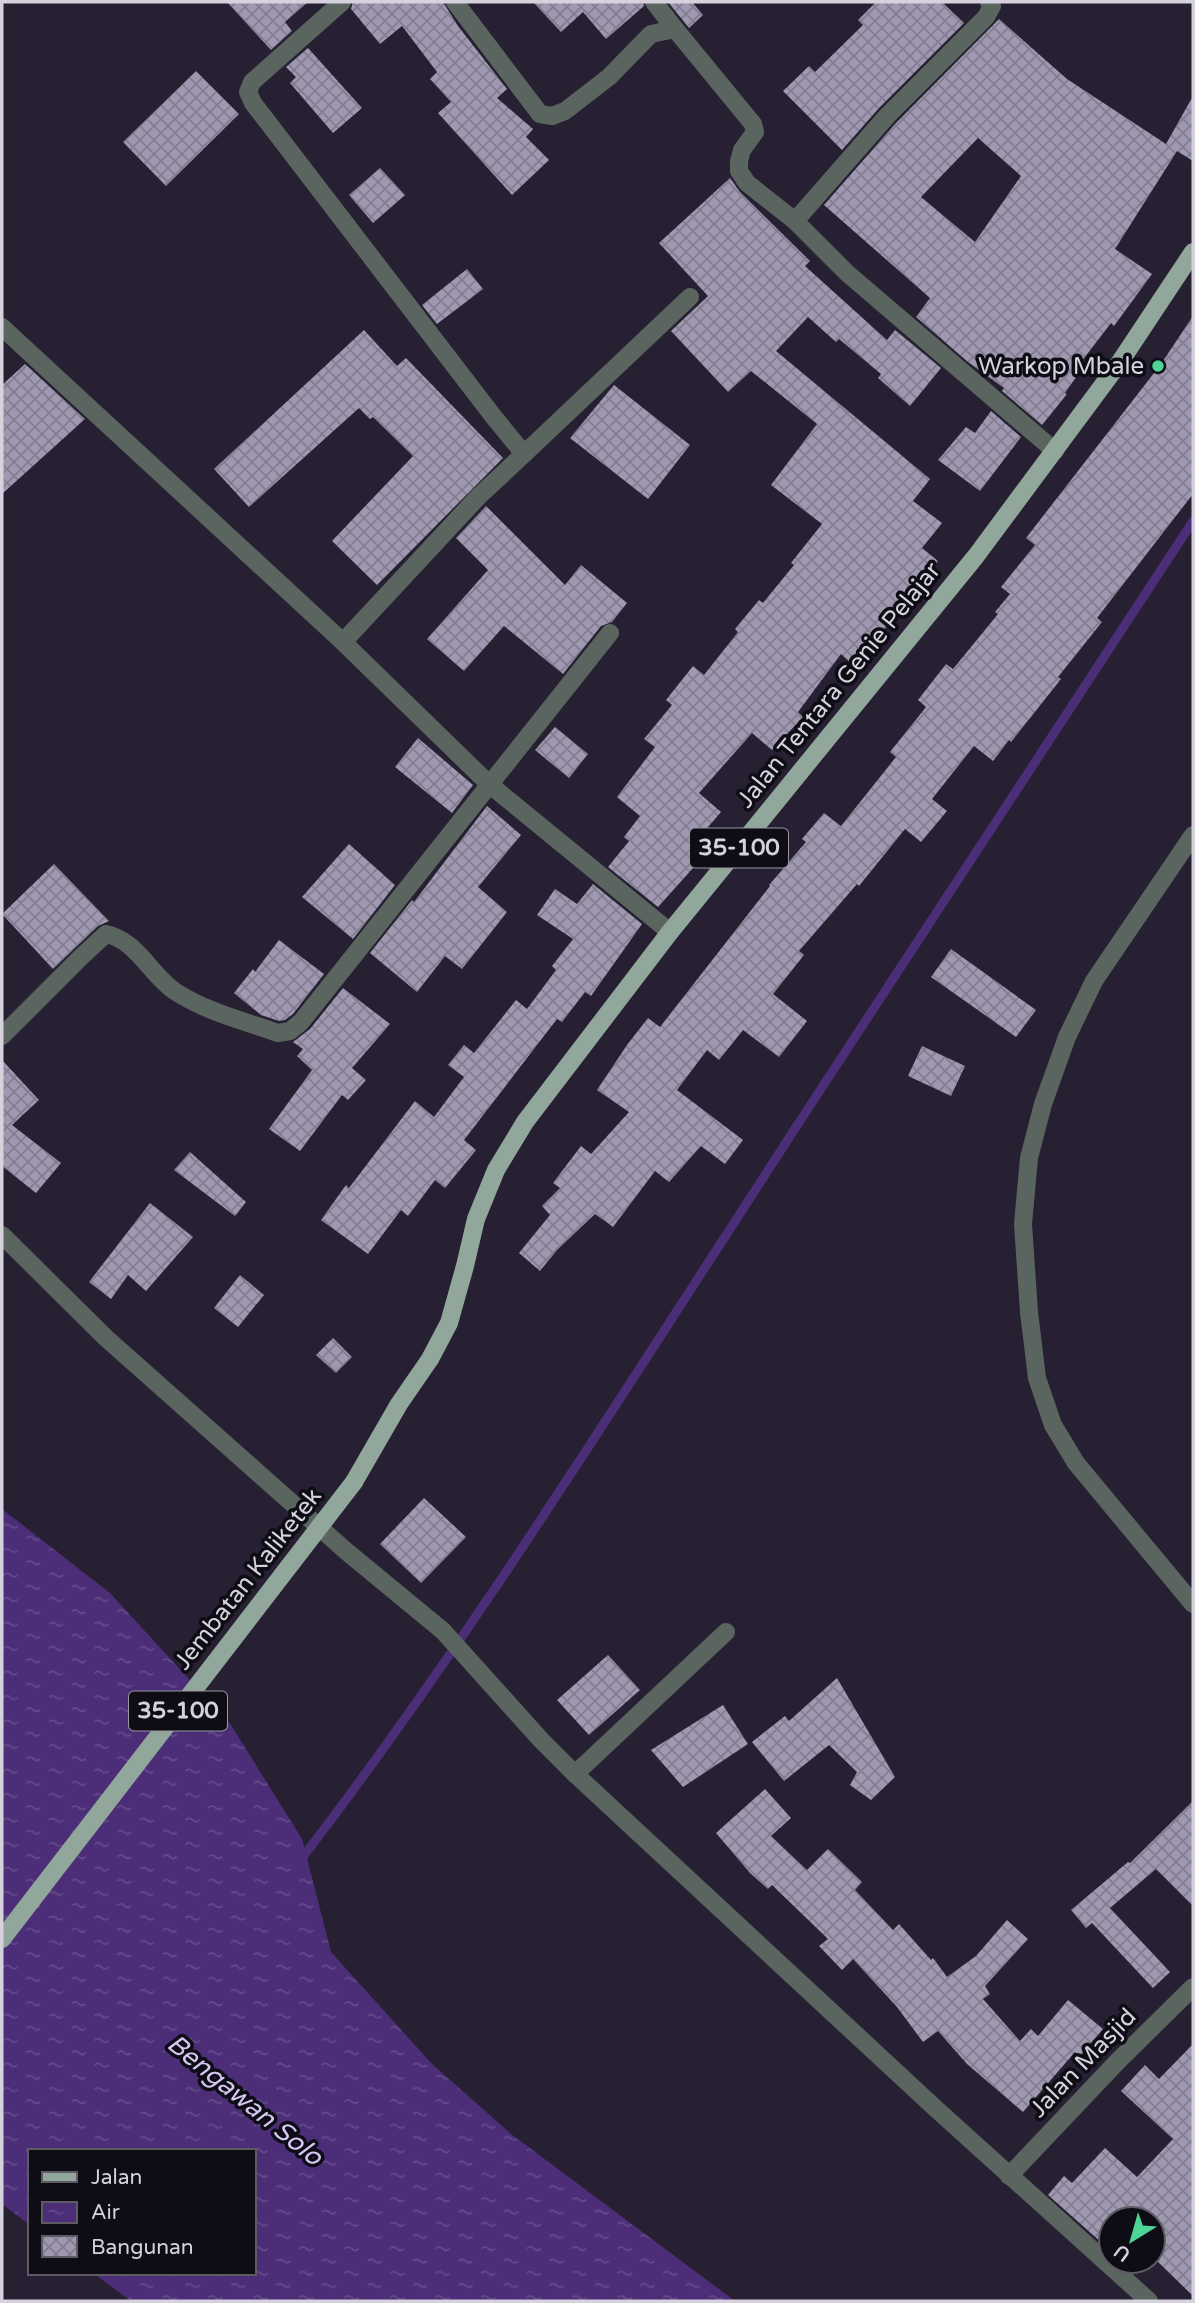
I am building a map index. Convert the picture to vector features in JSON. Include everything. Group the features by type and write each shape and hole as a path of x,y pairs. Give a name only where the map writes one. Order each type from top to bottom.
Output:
{"main road":[{"name":"Jalan Tentara Genie Pelajar","path":"354,1482 430,1359 449,1323 466,1266 476,1219 496,1170 525,1122 670,932 976,556 1120,362 1193,252"},
{"name":"Jembatan Kaliketek","path":"2,1939 354,1482"}],"street":[{"path":"342,2 252,82 248,92 253,103 524,454"},
{"path":"455,2 540,114 552,116 565,111 609,77 651,34 675,29"},
{"path":"654,2 753,124 755,132 742,150 739,160 739,171 747,183 794,221 847,273 1055,451"},
{"path":"794,221 887,116 986,17 992,6 989,2"},
{"path":"343,642 479,496 690,297"},
{"path":"2,327 343,642 489,784 670,932"},
{"path":"2,1036 106,934 120,937 174,991 202,1006 278,1033 290,1031 301,1022 610,633"},
{"path":"1193,835 1094,981 1067,1037 1043,1104 1029,1158 1023,1224 1028,1312 1035,1365 1053,1425 1076,1462 1193,1604"},
{"path":"2,1236 106,1338 346,1551 443,1631 575,1774 1149,2301"},
{"path":"575,1774 726,1632"},
{"name":"Jalan Masjid","path":"1009,2175 1193,1987"}],"water":[{"name":"Bengawan Solo","path":"2,1509 110,1593 231,1725 302,1839 331,1952 432,2064 511,2134 735,2301 131,2301 96,2275 256,2275 256,2149 28,2149 28,2224 2,2204"}],"building":[{"path":"227,2 308,2 285,22 292,31 271,50"},
{"path":"353,2 443,2 458,26 507,89 497,98 533,129 526,137 549,160 512,195 438,113 451,102 430,79 437,72 402,26 380,44 351,9"},
{"path":"533,2 643,2 644,6 606,39 583,12 561,32"},
{"path":"668,2 692,2 703,15 689,28"},
{"path":"876,2 942,2 964,23 879,108 842,150 783,91 809,66 815,72 863,25 858,20"},
{"path":"999,19 1067,79 1166,144 1193,96 1193,161 1177,151 1115,249 1152,274 1114,326 1111,323 1075,370 1079,373 1065,393 1067,394 1042,425 1002,391 1004,388 968,362 916,317 930,298 824,205 895,124","holes":["978,138 1021,176 975,242 921,197"]},
{"path":"308,48 362,108 333,133 290,83 296,77 286,67"},
{"path":"196,71 239,114 166,186 123,142"},
{"path":"380,168 405,195 373,223 349,195"},
{"path":"730,178 740,192 810,261 805,266 887,340 895,330 941,368 910,406 878,378 881,374 839,339 836,342 808,317 776,351 930,479 913,501 942,523 922,548 938,561 883,631 879,628 851,663 841,654 798,712 803,717 772,750 752,733 699,793 721,812 690,848 702,858 658,907 608,867 629,841 624,837 640,816 617,797 655,747 644,739 672,705 666,700 693,666 704,675 738,632 735,629 759,600 763,603 822,524 771,485 817,424 751,371 728,392 671,331 708,296 659,243"},
{"path":"467,269 483,289 437,324 422,305"},
{"path":"1193,316 1193,494 1097,618 1102,622 1011,742 1009,740 993,761 974,746 932,799 947,811 921,842 905,829 859,886 857,884 799,951 804,955 773,994 807,1021 779,1057 743,1030 719,1060 707,1050 677,1090 743,1140 725,1164 701,1146 669,1182 655,1171 613,1227 595,1214 557,1250 540,1271 519,1253 550,1215 542,1206 560,1188 553,1183 581,1146 591,1154 629,1112 597,1090 627,1045 648,1018 660,1027 769,885 806,842 802,839 824,813 841,826 896,757 890,752 926,707 918,700 946,664 953,669 998,614 995,612 1010,594 1001,587 1035,545 1026,538 1161,364"},
{"path":"364,330 397,366 406,358 503,458 377,585 332,541 413,456 373,417 370,419 359,408 249,507 214,469"},
{"path":"25,364 85,419 2,494 2,385"},
{"path":"614,385 690,445 648,499 570,438"},
{"path":"991,411 1021,437 980,491 938,460 966,427 975,433"},
{"path":"486,506 565,585 581,565 627,603 612,622 601,626 563,674 504,626 464,671 427,639 488,570 456,538"},
{"path":"555,727 588,754 569,778 535,750"},
{"path":"418,738 473,785 452,813 395,767"},
{"path":"487,806 521,835 478,887 507,912 462,969 445,956 417,992 370,953 412,900 414,902"},
{"path":"349,844 395,885 353,939 302,897"},
{"path":"54,864 109,921 98,926 53,969 2,914"},
{"path":"593,884 642,924 591,996 585,992 562,1022 557,1019 464,1140 476,1150 445,1188 435,1180 408,1216 401,1210 368,1254 321,1220 346,1185 349,1188 415,1101 434,1117 464,1077 448,1065 464,1045 474,1053 516,1000 527,1009 556,970 552,966 573,939 537,915 555,889 577,904"},
{"path":"279,940 324,974 293,1014 279,1021 261,1015 234,993 253,969 255,972"},
{"path":"951,949 1036,1010 1016,1037 931,977"},
{"path":"343,988 390,1024 352,1068 366,1080 348,1100 342,1095 300,1151 269,1129 312,1070 297,1056 303,1049 293,1042 310,1029"},
{"path":"922,1046 965,1066 951,1096 908,1076"},
{"path":"2,1060 39,1100 12,1125 61,1163 36,1193 2,1166"},
{"path":"190,1152 246,1202 235,1216 174,1170"},
{"path":"150,1203 193,1237 146,1291 128,1275 111,1299 89,1282"},
{"path":"240,1275 264,1295 238,1327 214,1308"},
{"path":"333,1338 352,1357 336,1373 316,1355"},
{"path":"424,1498 466,1537 421,1583 380,1544"},
{"path":"608,1655 640,1690 589,1735 557,1700"},
{"path":"837,1678 895,1777 871,1800 850,1785 857,1772 829,1745 784,1781 752,1742 785,1716 789,1721"},
{"path":"723,1705 748,1744 683,1787 651,1750"},
{"path":"765,1789 791,1818 771,1836 807,1870 828,1849 862,1882 855,1890 893,1930 899,1924 931,1960 933,1958 947,1977 976,1956 1007,1920 1028,1939 985,1986 990,1994 983,1999 1020,2041 1031,2029 1038,2036 1068,2000 1103,2029 1080,2056 1075,2052 1023,2112 967,2064 938,2031 923,2042 897,2007 853,1959 842,1970 819,1946 828,1939 772,1885 768,1889 750,1873 716,1833"},
{"path":"1193,1801 1193,1906 1156,1869 1110,1908 1170,1972 1153,1988 1092,1923 1086,1928 1071,1910 1130,1863"},
{"path":"1193,2044 1193,2296 1167,2271 1167,2205 1097,2205 1097,2239 1048,2195 1064,2176 1072,2183 1105,2148 1137,2177 1173,2139 1121,2091 1145,2065 1159,2079"}],"waterway":[{"path":"299,1862 413,1707 522,1548 1193,521"}],"place":[{"name":"Warkop Mbale","path":"1158,366"}]}
